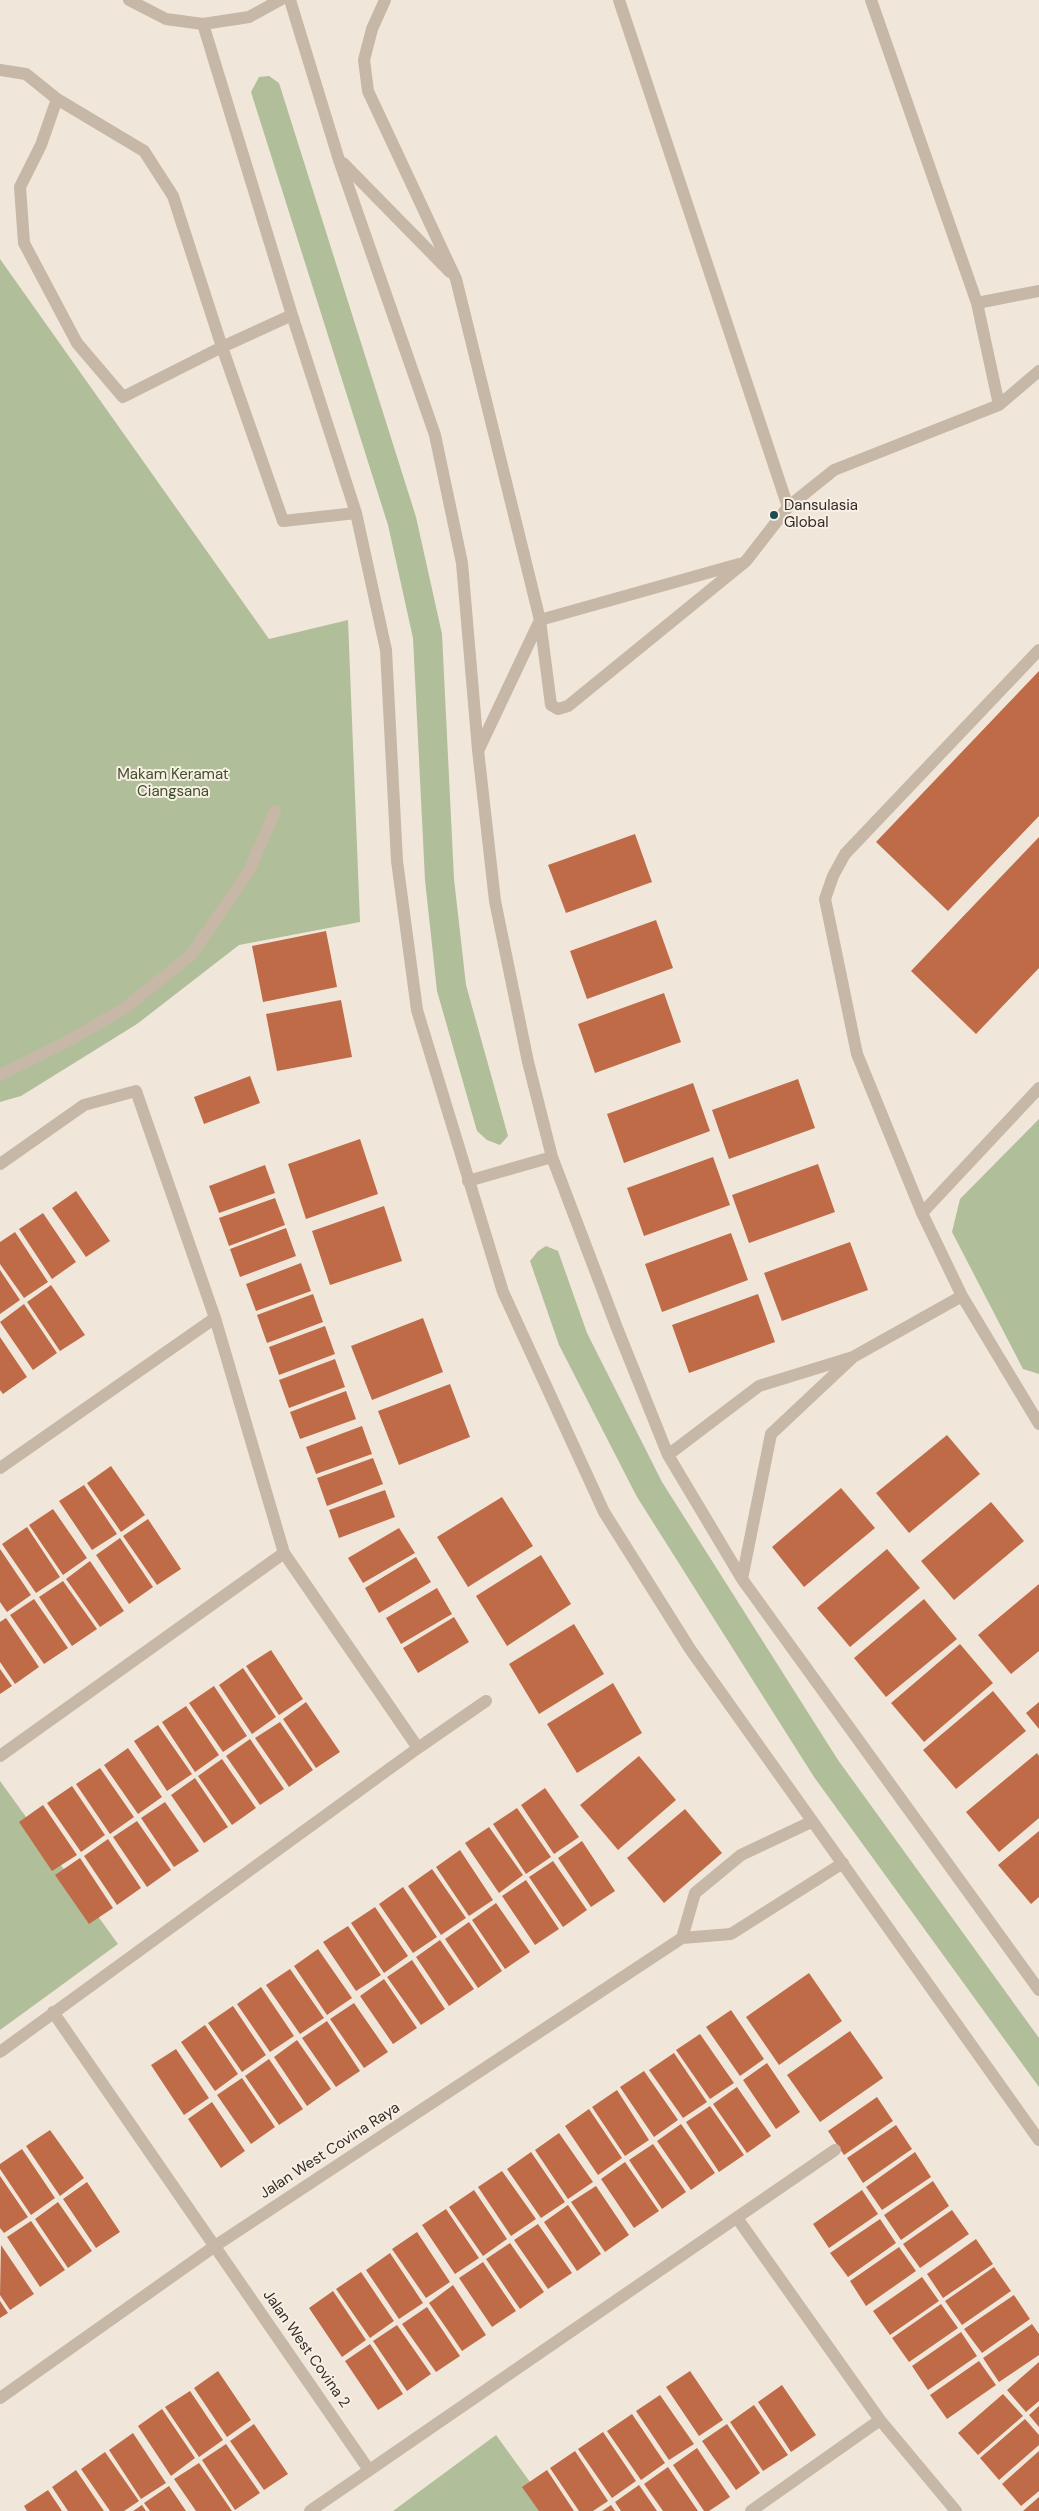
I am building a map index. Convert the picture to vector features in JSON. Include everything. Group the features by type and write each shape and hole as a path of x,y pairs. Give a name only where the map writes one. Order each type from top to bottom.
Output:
{"street":[{"path":"129,0 166,19 203,24 249,17 280,0"},
{"path":"290,0 339,160 435,435 462,564 478,750 495,901 528,1062 552,1157 668,1455 742,1579 1039,1990"},
{"path":"385,0 372,29 364,60 368,91 456,279 540,620 551,704 558,708 568,706 746,561 788,507 834,470 999,405 1039,372"},
{"path":"619,0 788,507"},
{"path":"870,0 977,304 999,405"},
{"path":"203,24 292,315 356,513 386,650 397,861 418,1010 503,1292 604,1512 690,1649 811,1822 843,1863 1039,2140"},
{"path":"0,70 26,74 57,99 144,151 173,196 222,347 283,521 356,513"},
{"path":"57,99 41,145 20,187 24,243 77,343 123,396 292,315"},
{"path":"339,160 456,279"},
{"path":"977,304 1039,291"},
{"path":"478,750 540,620 746,561"},
{"path":"1039,650 844,854 833,876 826,899 857,1054 922,1213 962,1296 1039,1424"},
{"path":"0,1075 66,1042 122,1010 191,954 249,871 275,811"},
{"path":"922,1213 1039,1088"},
{"path":"0,1164 84,1104 136,1091 215,1318 284,1553 418,1748"},
{"path":"468,1181 552,1157"},
{"path":"668,1455 759,1386 853,1357 962,1296"},
{"path":"0,1468 215,1318"},
{"path":"742,1579 771,1434 853,1357"},
{"path":"0,1756 284,1553"},
{"path":"0,2052 418,1748 486,1702"},
{"path":"682,1938 695,1893 741,1855 811,1822"},
{"name":"Jalan West Covina Raya","path":"0,2398 216,2246 682,1938 730,1934 843,1863"},
{"name":"Jalan West Covina 2","path":"53,2012 369,2470"},
{"path":"310,2511 835,2150"},
{"path":"738,2218 880,2420 956,2511"},
{"path":"751,2511 880,2420"}],"green space":[{"path":"269,76 279,83 416,517 442,634 454,879 466,985 508,1136 500,1145 487,1140 477,1131 437,991 425,880 413,638 388,525 251,92 259,77"},
{"name":"Makam Keramat Ciangsana","path":"0,259 269,639 348,620 360,922 239,945 137,1024 21,1096 0,1102"},
{"path":"1039,1119 1039,1374 1023,1369 952,1232 960,1199"},
{"path":"546,1246 558,1251 587,1333 662,1482 838,1760 1039,2038 1039,2087 814,1777 637,1497 559,1345 530,1261 538,1251"},
{"path":"0,1781 118,1944 0,2030"},
{"path":"496,2435 551,2511 393,2511"}],"building":[{"path":"1039,671 1039,816 948,911 876,842"},
{"path":"635,834 652,882 566,913 548,865"},
{"path":"1039,837 1039,968 976,1034 911,971"},
{"path":"656,920 673,968 587,999 570,951"},
{"path":"326,931 337,987 263,1002 252,946"},
{"path":"664,993 681,1042 595,1073 578,1024"},
{"path":"341,1000 352,1057 277,1071 266,1014"},
{"path":"250,1076 260,1103 204,1124 194,1097"},
{"path":"798,1079 815,1128 729,1159 712,1110"},
{"path":"693,1083 710,1131 624,1163 607,1114"},
{"path":"360,1139 378,1194 306,1219 288,1164"},
{"path":"713,1157 730,1205 644,1236 627,1188"},
{"path":"818,1164 835,1212 749,1243 732,1195"},
{"path":"265,1165 275,1193 219,1213 209,1186"},
{"path":"76,1191 110,1241 86,1257 52,1208"},
{"path":"275,1198 285,1225 229,1246 219,1218"},
{"path":"384,1206 402,1261 330,1285 312,1231"},
{"path":"43,1213 76,1262 52,1279 19,1229"},
{"path":"286,1228 296,1256 240,1277 230,1249"},
{"path":"15,1232 48,1282 24,1298 0,1264 0,1242"},
{"path":"731,1233 748,1280 662,1312 645,1264"},
{"path":"850,1242 868,1290 782,1321 764,1273"},
{"path":"301,1263 311,1291 256,1311 246,1284"},
{"path":"0,1270 20,1300 0,1314"},
{"path":"51,1285 85,1335 60,1351 27,1302"},
{"path":"313,1294 323,1322 267,1343 257,1315"},
{"path":"758,1294 775,1342 689,1373 672,1325"},
{"path":"24,1304 57,1353 33,1370 0,1322"},
{"path":"423,1318 443,1372 372,1400 351,1346"},
{"path":"325,1326 335,1354 279,1375 269,1347"},
{"path":"0,1337 27,1377 3,1394 0,1390"},
{"path":"335,1359 345,1387 289,1408 279,1380"},
{"path":"450,1384 470,1437 399,1465 378,1411"},
{"path":"346,1391 356,1419 300,1439 290,1412"},
{"path":"362,1426 372,1454 316,1474 306,1447"},
{"path":"947,1435 980,1474 909,1533 876,1493"},
{"path":"373,1458 383,1484 327,1506 317,1478"},
{"path":"111,1466 145,1515 121,1532 87,1483"},
{"path":"84,1485 117,1534 92,1550 59,1501"},
{"path":"841,1488 875,1528 804,1587 772,1547"},
{"path":"385,1490 395,1517 339,1538 329,1510"},
{"path":"502,1497 533,1546 468,1587 437,1537"},
{"path":"991,1502 1024,1541 954,1600 921,1561"},
{"path":"53,1509 87,1558 63,1575 29,1525"},
{"path":"148,1519 181,1569 157,1585 123,1536"},
{"path":"27,1527 60,1577 36,1593 2,1544"},
{"path":"399,1528 415,1553 363,1583 348,1558"},
{"path":"120,1538 153,1587 129,1604 96,1555"},
{"path":"0,1549 31,1595 7,1612 0,1602"},
{"path":"887,1549 920,1588 850,1647 817,1608"},
{"path":"541,1555 571,1604 507,1646 476,1596"},
{"path":"416,1557 431,1582 379,1613 365,1588"},
{"path":"90,1561 124,1611 100,1627 66,1579"},
{"path":"63,1581 97,1629 72,1646 39,1597"},
{"path":"1039,1584 1039,1651 1011,1674 978,1635"},
{"path":"437,1588 452,1614 401,1644 386,1618"},
{"path":"34,1599 68,1648 44,1664 10,1615"},
{"path":"924,1599 957,1639 886,1697 854,1658"},
{"path":"454,1617 469,1642 418,1673 403,1648"},
{"path":"6,1618 39,1667 15,1684 0,1662 0,1622"},
{"path":"574,1624 604,1674 539,1714 509,1664"},
{"path":"960,1644 993,1683 924,1742 891,1703"},
{"path":"271,1650 303,1699 279,1715 246,1666"},
{"path":"243,1668 276,1717 252,1734 219,1685"},
{"path":"0,1669 12,1686 0,1694"},
{"path":"613,1683 642,1733 577,1773 547,1724"},
{"path":"214,1686 247,1736 223,1752 189,1703"},
{"path":"993,1691 1026,1731 956,1789 923,1750"},
{"path":"306,1702 340,1752 316,1768 283,1719"},
{"path":"1039,1702 1039,1729 1026,1713"},
{"path":"186,1706 219,1755 195,1772 162,1722"},
{"path":"280,1722 313,1770 289,1787 255,1738"},
{"path":"158,1725 192,1774 167,1791 134,1741"},
{"path":"250,1739 284,1789 260,1805 226,1756"},
{"path":"128,1748 162,1797 138,1814 104,1765"},
{"path":"1037,1753 1039,1756 1039,1818 999,1852 966,1812"},
{"path":"639,1756 676,1800 618,1850 580,1805"},
{"path":"222,1759 256,1808 232,1825 198,1776"},
{"path":"100,1768 134,1817 110,1834 76,1784"},
{"path":"195,1778 228,1827 204,1843 171,1795"},
{"path":"72,1786 105,1835 81,1852 47,1803"},
{"path":"545,1788 579,1837 554,1854 521,1805"},
{"path":"165,1802 199,1851 174,1867 141,1818"},
{"path":"43,1805 77,1855 52,1871 19,1822"},
{"path":"517,1808 551,1857 526,1874 493,1824"},
{"path":"685,1809 722,1853 664,1903 627,1858"},
{"path":"137,1821 171,1870 147,1887 113,1837"},
{"path":"489,1827 523,1875 499,1893 465,1843"},
{"path":"1039,1831 1039,1897 1031,1904 998,1865"},
{"path":"108,1839 141,1888 117,1905 84,1856"},
{"path":"582,1841 615,1891 591,1907 558,1858"},
{"path":"460,1850 493,1900 469,1916 436,1867"},
{"path":"80,1858 113,1908 89,1924 55,1875"},
{"path":"553,1861 587,1910 563,1927 529,1877"},
{"path":"432,1869 466,1918 441,1935 408,1886"},
{"path":"526,1880 559,1929 535,1945 502,1896"},
{"path":"403,1887 437,1937 413,1953 379,1904"},
{"path":"496,1903 530,1952 505,1969 472,1920"},
{"path":"375,1907 408,1956 384,1973 351,1923"},
{"path":"469,1922 502,1971 478,1988 445,1939"},
{"path":"348,1926 381,1975 356,1991 323,1942"},
{"path":"440,1940 474,1989 449,2006 416,1957"},
{"path":"318,1949 352,1998 327,2015 294,1966"},
{"path":"412,1960 445,2009 421,2025 387,1977"},
{"path":"290,1969 324,2018 300,2034 266,1985"},
{"path":"809,1973 842,2021 779,2065 746,2017"},
{"path":"384,1979 417,2028 393,2044 360,1996"},
{"path":"261,1987 294,2036 270,2052 237,2004"},
{"path":"354,2003 388,2052 364,2068 330,2019"},
{"path":"233,2006 266,2055 242,2072 208,2023"},
{"path":"731,2010 764,2059 740,2076 706,2027"},
{"path":"327,2021 360,2071 336,2087 302,2038"},
{"path":"205,2025 238,2074 215,2091 181,2042"},
{"path":"850,2031 883,2078 820,2122 787,2075"},
{"path":"700,2034 734,2083 710,2099 676,2050"},
{"path":"297,2040 331,2089 307,2106 274,2057"},
{"path":"176,2049 209,2098 184,2115 151,2065"},
{"path":"674,2053 707,2102 683,2118 649,2070"},
{"path":"269,2059 303,2109 279,2125 245,2076"},
{"path":"767,2063 800,2112 776,2129 743,2080"},
{"path":"644,2071 678,2120 654,2137 620,2087"},
{"path":"242,2078 275,2127 251,2144 217,2095"},
{"path":"737,2087 771,2136 747,2153 713,2104"},
{"path":"617,2090 649,2140 625,2156 592,2107"},
{"path":"877,2097 893,2121 844,2155 828,2131"},
{"path":"212,2102 245,2151 221,2168 188,2119"},
{"path":"710,2106 744,2155 719,2172 686,2122"},
{"path":"589,2109 622,2158 598,2175 565,2126"},
{"path":"681,2124 715,2173 691,2190 657,2141"},
{"path":"896,2125 912,2149 863,2183 847,2158"},
{"path":"50,2130 84,2178 60,2196 26,2146"},
{"path":"559,2133 593,2182 568,2199 535,2150"},
{"path":"653,2144 686,2192 662,2209 629,2160"},
{"path":"22,2149 55,2198 31,2215 0,2169 0,2164"},
{"path":"531,2152 565,2202 541,2218 507,2169"},
{"path":"915,2152 931,2177 882,2210 866,2187"},
{"path":"625,2162 659,2211 634,2228 601,2179"},
{"path":"502,2171 536,2219 511,2236 478,2187"},
{"path":"0,2176 28,2217 4,2233 0,2228"},
{"path":"933,2181 949,2206 901,2240 884,2215"},
{"path":"87,2182 120,2232 96,2248 63,2199"},
{"path":"596,2186 629,2235 605,2252 571,2202"},
{"path":"474,2190 507,2239 483,2256 449,2207"},
{"path":"862,2190 878,2214 829,2248 813,2224"},
{"path":"58,2202 92,2251 68,2268 35,2219"},
{"path":"568,2205 601,2254 577,2271 544,2222"},
{"path":"446,2209 479,2258 455,2274 422,2225"},
{"path":"952,2210 969,2234 920,2268 903,2244"},
{"path":"880,2219 896,2243 848,2277 830,2253"},
{"path":"31,2221 65,2270 40,2287 7,2237"},
{"path":"538,2224 572,2273 548,2289 514,2240"},
{"path":"417,2232 450,2282 426,2298 392,2249"},
{"path":"976,2239 993,2264 943,2298 927,2274"},
{"path":"510,2243 544,2292 520,2309 486,2259"},
{"path":"1,2245 34,2294 10,2310 0,2295"},
{"path":"899,2247 916,2271 866,2306 850,2281"},
{"path":"390,2253 423,2303 399,2319 366,2270"},
{"path":"483,2262 516,2311 492,2327 459,2278"},
{"path":"994,2267 1011,2291 962,2325 945,2301"},
{"path":"361,2272 394,2321 370,2338 336,2289"},
{"path":"922,2277 939,2301 890,2335 873,2311"},
{"path":"453,2285 486,2335 462,2351 429,2303"},
{"path":"333,2291 366,2340 342,2357 309,2308"},
{"path":"1014,2295 1030,2319 982,2353 964,2329"},
{"path":"0,2301 8,2313 0,2318"},
{"path":"941,2304 958,2328 909,2362 892,2338"},
{"path":"427,2307 460,2356 436,2372 402,2324"},
{"path":"1032,2324 1039,2334 1039,2355 999,2382 983,2358"},
{"path":"397,2325 431,2374 407,2391 373,2341"},
{"path":"961,2332 977,2356 928,2390 912,2366"},
{"path":"370,2344 403,2394 378,2410 345,2361"},
{"path":"979,2361 996,2385 947,2419 930,2395"},
{"path":"1039,2362 1039,2401 1026,2412 1007,2390"},
{"path":"218,2371 251,2420 227,2437 194,2388"},
{"path":"690,2371 723,2420 699,2436 666,2387"},
{"path":"782,2385 816,2435 791,2452 758,2402"},
{"path":"190,2391 223,2440 199,2457 165,2407"},
{"path":"1003,2394 1023,2416 978,2455 958,2433"},
{"path":"660,2395 694,2444 669,2460 636,2411"},
{"path":"754,2405 788,2455 763,2471 730,2422"},
{"path":"1039,2406 1039,2427 1029,2415"},
{"path":"162,2409 195,2458 171,2476 138,2426"},
{"path":"632,2414 665,2463 641,2480 607,2431"},
{"path":"1025,2419 1039,2435 1039,2445 999,2480 980,2458"},
{"path":"254,2424 288,2474 264,2490 230,2441"},
{"path":"727,2424 760,2473 736,2490 702,2441"},
{"path":"603,2432 636,2481 612,2498 578,2449"},
{"path":"133,2433 166,2483 141,2499 109,2450"},
{"path":"226,2444 260,2493 235,2510 202,2460"},
{"path":"697,2448 730,2497 709,2511 704,2511 673,2465"},
{"path":"575,2451 608,2501 593,2511 579,2511 550,2468"},
{"path":"1039,2451 1039,2491 1021,2506 1002,2484"},
{"path":"105,2452 139,2501 124,2511 110,2511 81,2469"},
{"path":"199,2463 232,2511 196,2511 174,2479"},
{"path":"668,2467 698,2511 663,2511 644,2484"},
{"path":"76,2470 104,2511 68,2511 52,2487"},
{"path":"547,2470 574,2511 539,2511 522,2487"},
{"path":"639,2485 657,2511 621,2511 615,2502"},
{"path":"169,2486 186,2511 150,2511 144,2503"},
{"path":"48,2490 62,2511 27,2511 24,2506"},
{"path":"1039,2497 1039,2511 1023,2511"},
{"path":"142,2505 146,2511 133,2511"},
{"path":"611,2505 615,2511 602,2511"}],"place":[{"name":"Dansulasia Global","path":"774,515"}]}
